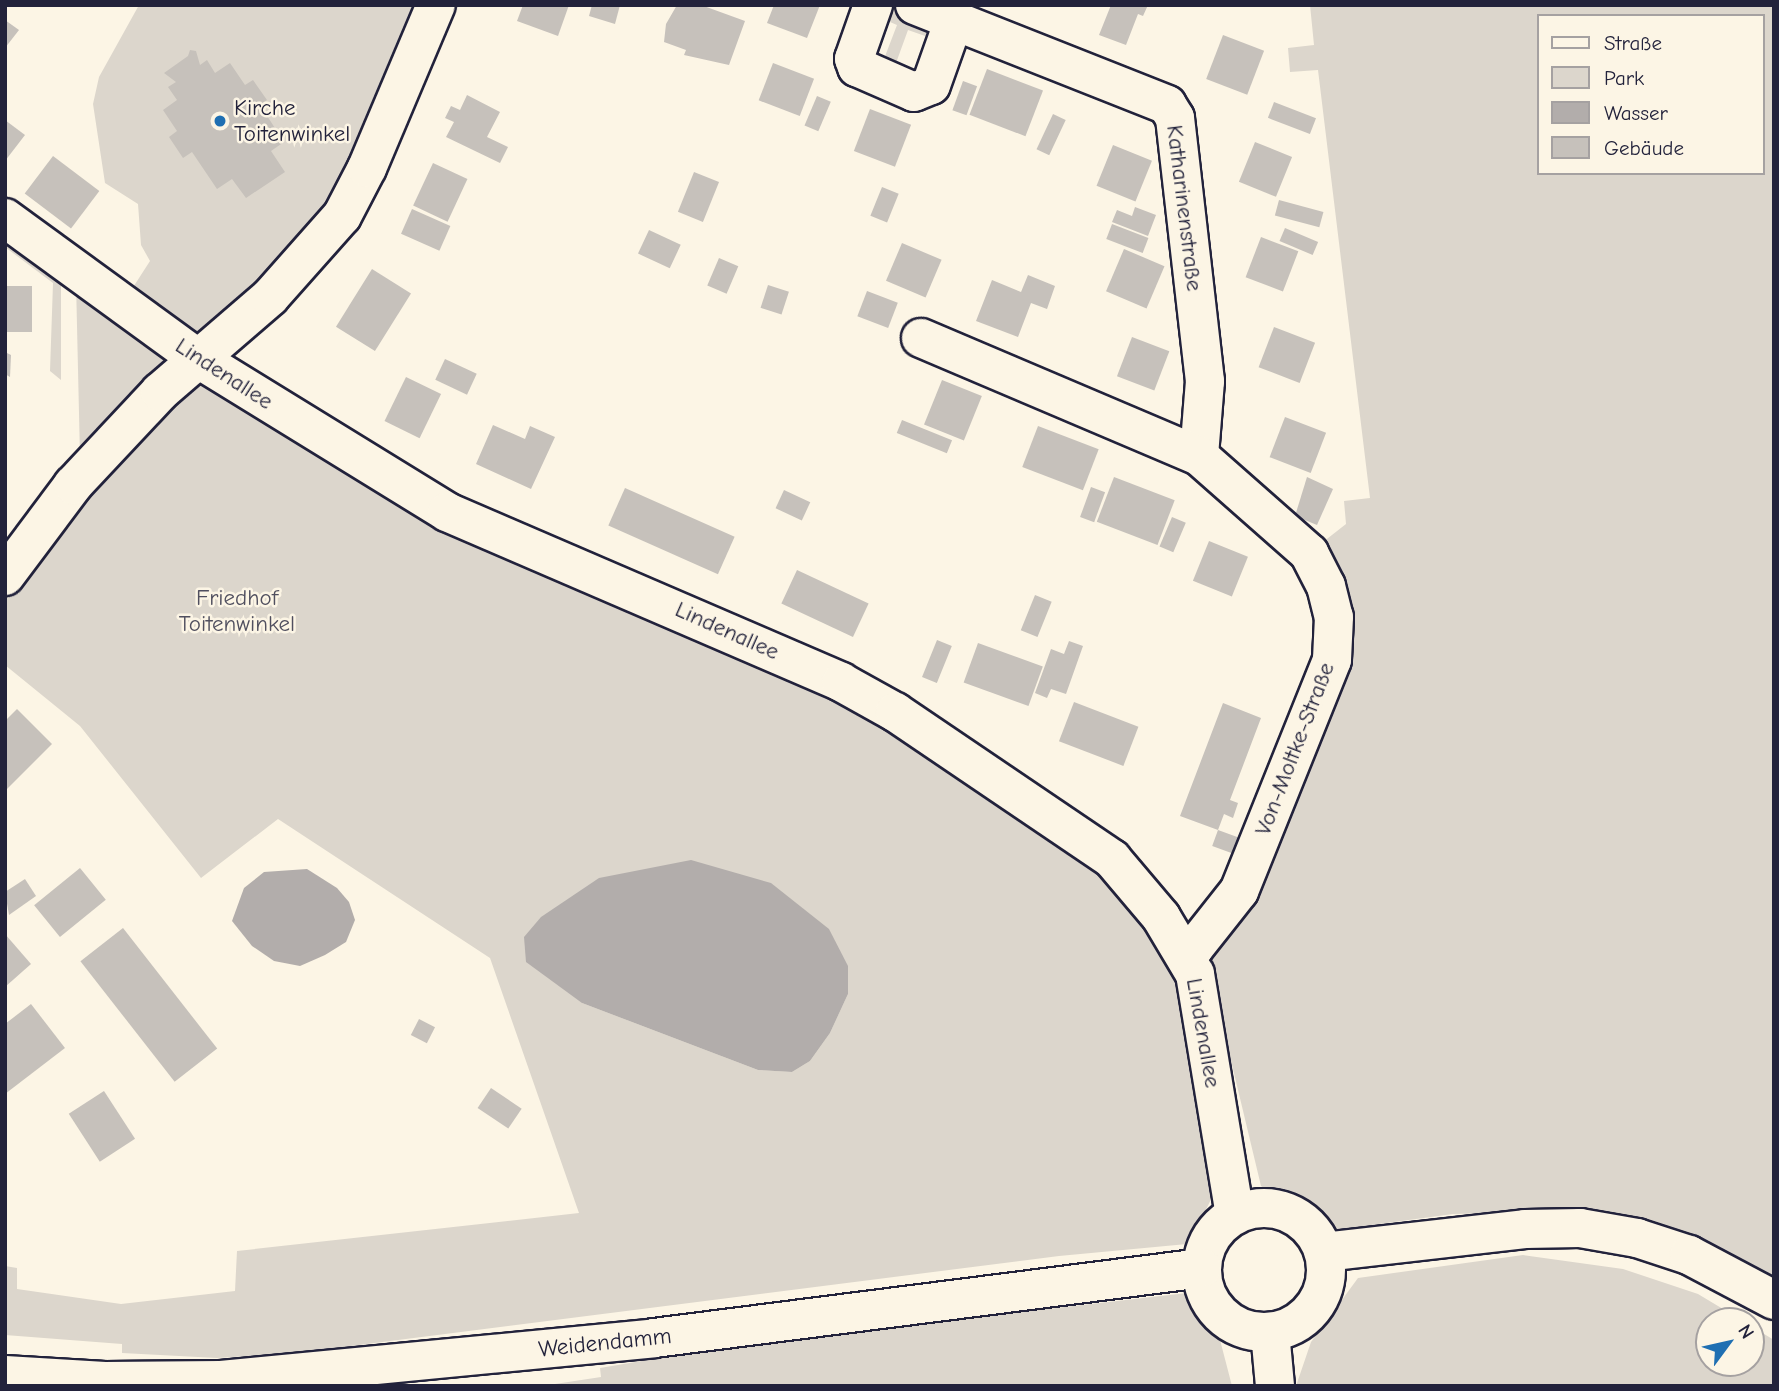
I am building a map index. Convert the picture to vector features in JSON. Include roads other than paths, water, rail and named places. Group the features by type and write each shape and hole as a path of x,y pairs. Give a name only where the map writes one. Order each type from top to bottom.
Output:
{"street":[{"path":"5,576 74,485 197,358 270,297 342,216 367,168 436,5"},
{"path":"873,5 854,59 857,67 914,92 931,85 954,20"},
{"name":"Katharinenstraße","path":"915,5 1154,96 1175,117 1205,381 1199,456"},
{"name":"Lindenallee","path":"5,218 197,358 447,512 741,635 895,712 1112,859 1137,885 1183,950 1195,974 1235,1215"},
{"name":"Von-Moltke-Straße","path":"921,338 1199,456 1309,554 1326,586 1334,617 1332,660 1240,891 1194,948 1183,950"},
{"path":"1265,1208 1296,1216 1313,1232 1324,1252 1325,1279 1316,1305 1304,1318 1270,1332 1241,1327 1222,1315 1209,1297 1202,1268 1212,1238 1235,1215 1265,1208"},
{"path":"1324,1252 1525,1229 1580,1227 1637,1238 1689,1255 1774,1300"},
{"name":"Weidendamm","path":"5,1375 105,1381 221,1380 654,1338 1202,1268"},
{"path":"1270,1332 1275,1386"}],"water":[{"path":"691,860 771,883 829,929 848,966 848,994 830,1033 810,1061 792,1072 758,1070 582,1003 526,962 524,937 541,917 599,878"},
{"path":"307,869 337,888 349,902 355,920 346,942 325,955 300,966 274,961 252,946 232,921 244,888 264,872"}],"place":[{"name":"Kirche Toitenwinkel","path":"220,121"}],"park label":[{"name":"Friedhof Toitenwinkel","path":"237,611"}]}
